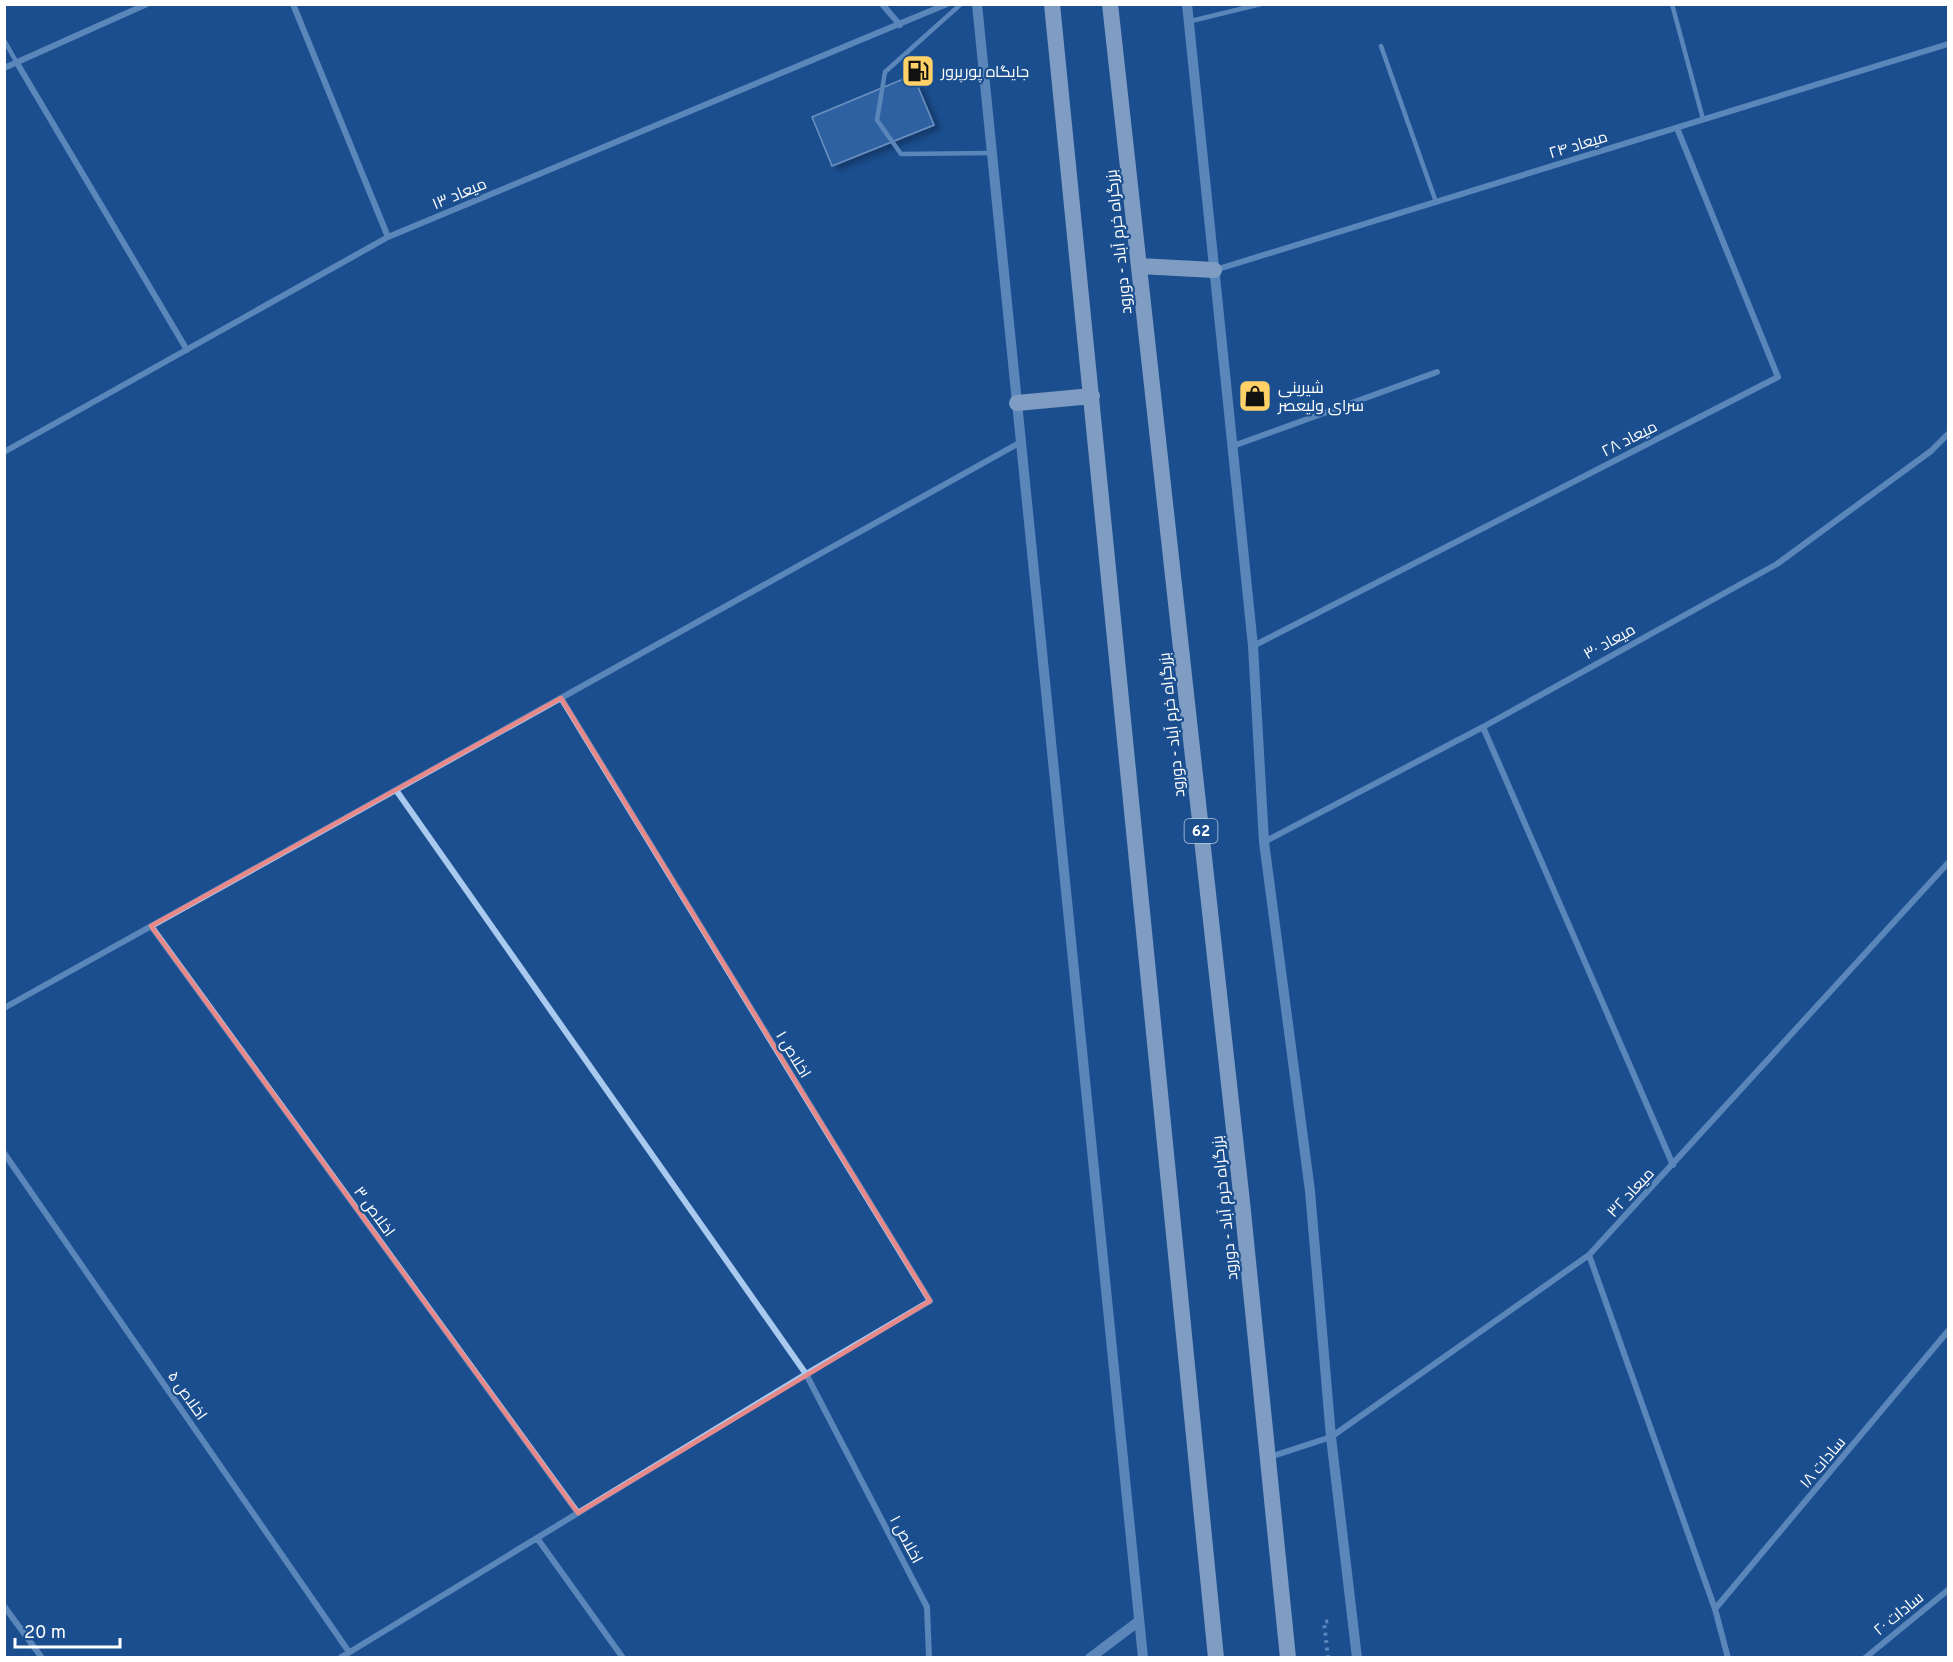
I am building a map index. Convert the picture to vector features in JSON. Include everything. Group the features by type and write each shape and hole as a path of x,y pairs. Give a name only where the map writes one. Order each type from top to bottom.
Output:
{"highway":[{"path":"1052,4 1216,1658"},
{"name":"بزرگراه خرم آباد - دورود","path":"1110,4 1240,1190 1288,1658"},
{"path":"1139,266 1214,270"},
{"path":"1017,403 1092,396"}],"street":[{"path":"4,68 147,4"},
{"path":"293,4 388,237"},
{"path":"882,4 900,25"},
{"name":"میعاد ۱۳","path":"4,452 388,237 947,4"},
{"path":"977,4 1143,1658"},
{"path":"1187,4 1253,646 1264,842 1310,1191 1331,1437 1357,1658"},
{"name":"میعاد ۲۴","path":"1214,270 1948,44"},
{"path":"17,63 187,350"},
{"name":"میعاد ۲۸","path":"1253,646 1778,377 1677,128"},
{"path":"1233,446 1437,372"},
{"name":"میعاد ۳۰","path":"1264,842 1483,727 1777,564 1931,451 1948,434"},
{"path":"4,1008 1021,442"},
{"name":"اخلاص ۱","path":"561,698 930,1301 806,1374"},
{"path":"1483,727 1673,1165"},
{"name":"اخلاص ۱","path":"396,790 806,1374 927,1607 929,1658"},
{"name":"میعاد ۳۲","path":"1267,1458 1331,1437 1589,1255 1948,863"},
{"name":"اخلاص ۳","path":"151,926 578,1513"},
{"name":"اخلاص ۵","path":"4,1153 349,1652"},
{"path":"1589,1255 1715,1610 1728,1658"},
{"name":"سادات ۱۸","path":"1715,1610 1948,1331"},
{"path":"340,1658 806,1374"},
{"path":"537,1538 623,1658"},
{"name":"سادات ۲۰","path":"1865,1658 1948,1590"},
{"path":"4,1606 42,1658"},
{"path":"1089,1658 1139,1621"}],"lane":[{"path":"961,4 885,72 877,120 901,154 992,153"},
{"path":"1188,22 1261,4"},
{"path":"1672,4 1703,120"},
{"path":"4,39 17,63"},
{"path":"1381,46 1436,202"}],"path":[{"path":"1324,1622 1328,1658"}],"highlighted area":[{"path":"561,698 930,1301 578,1513 151,926"}],"building":[{"path":"913,75 934,125 832,166 812,117"}],"place":[{"name":"جایگاه پورپرور","path":"918,71"},
{"name":"شیرینی سرای ولیعصر","path":"1255,396"}]}
